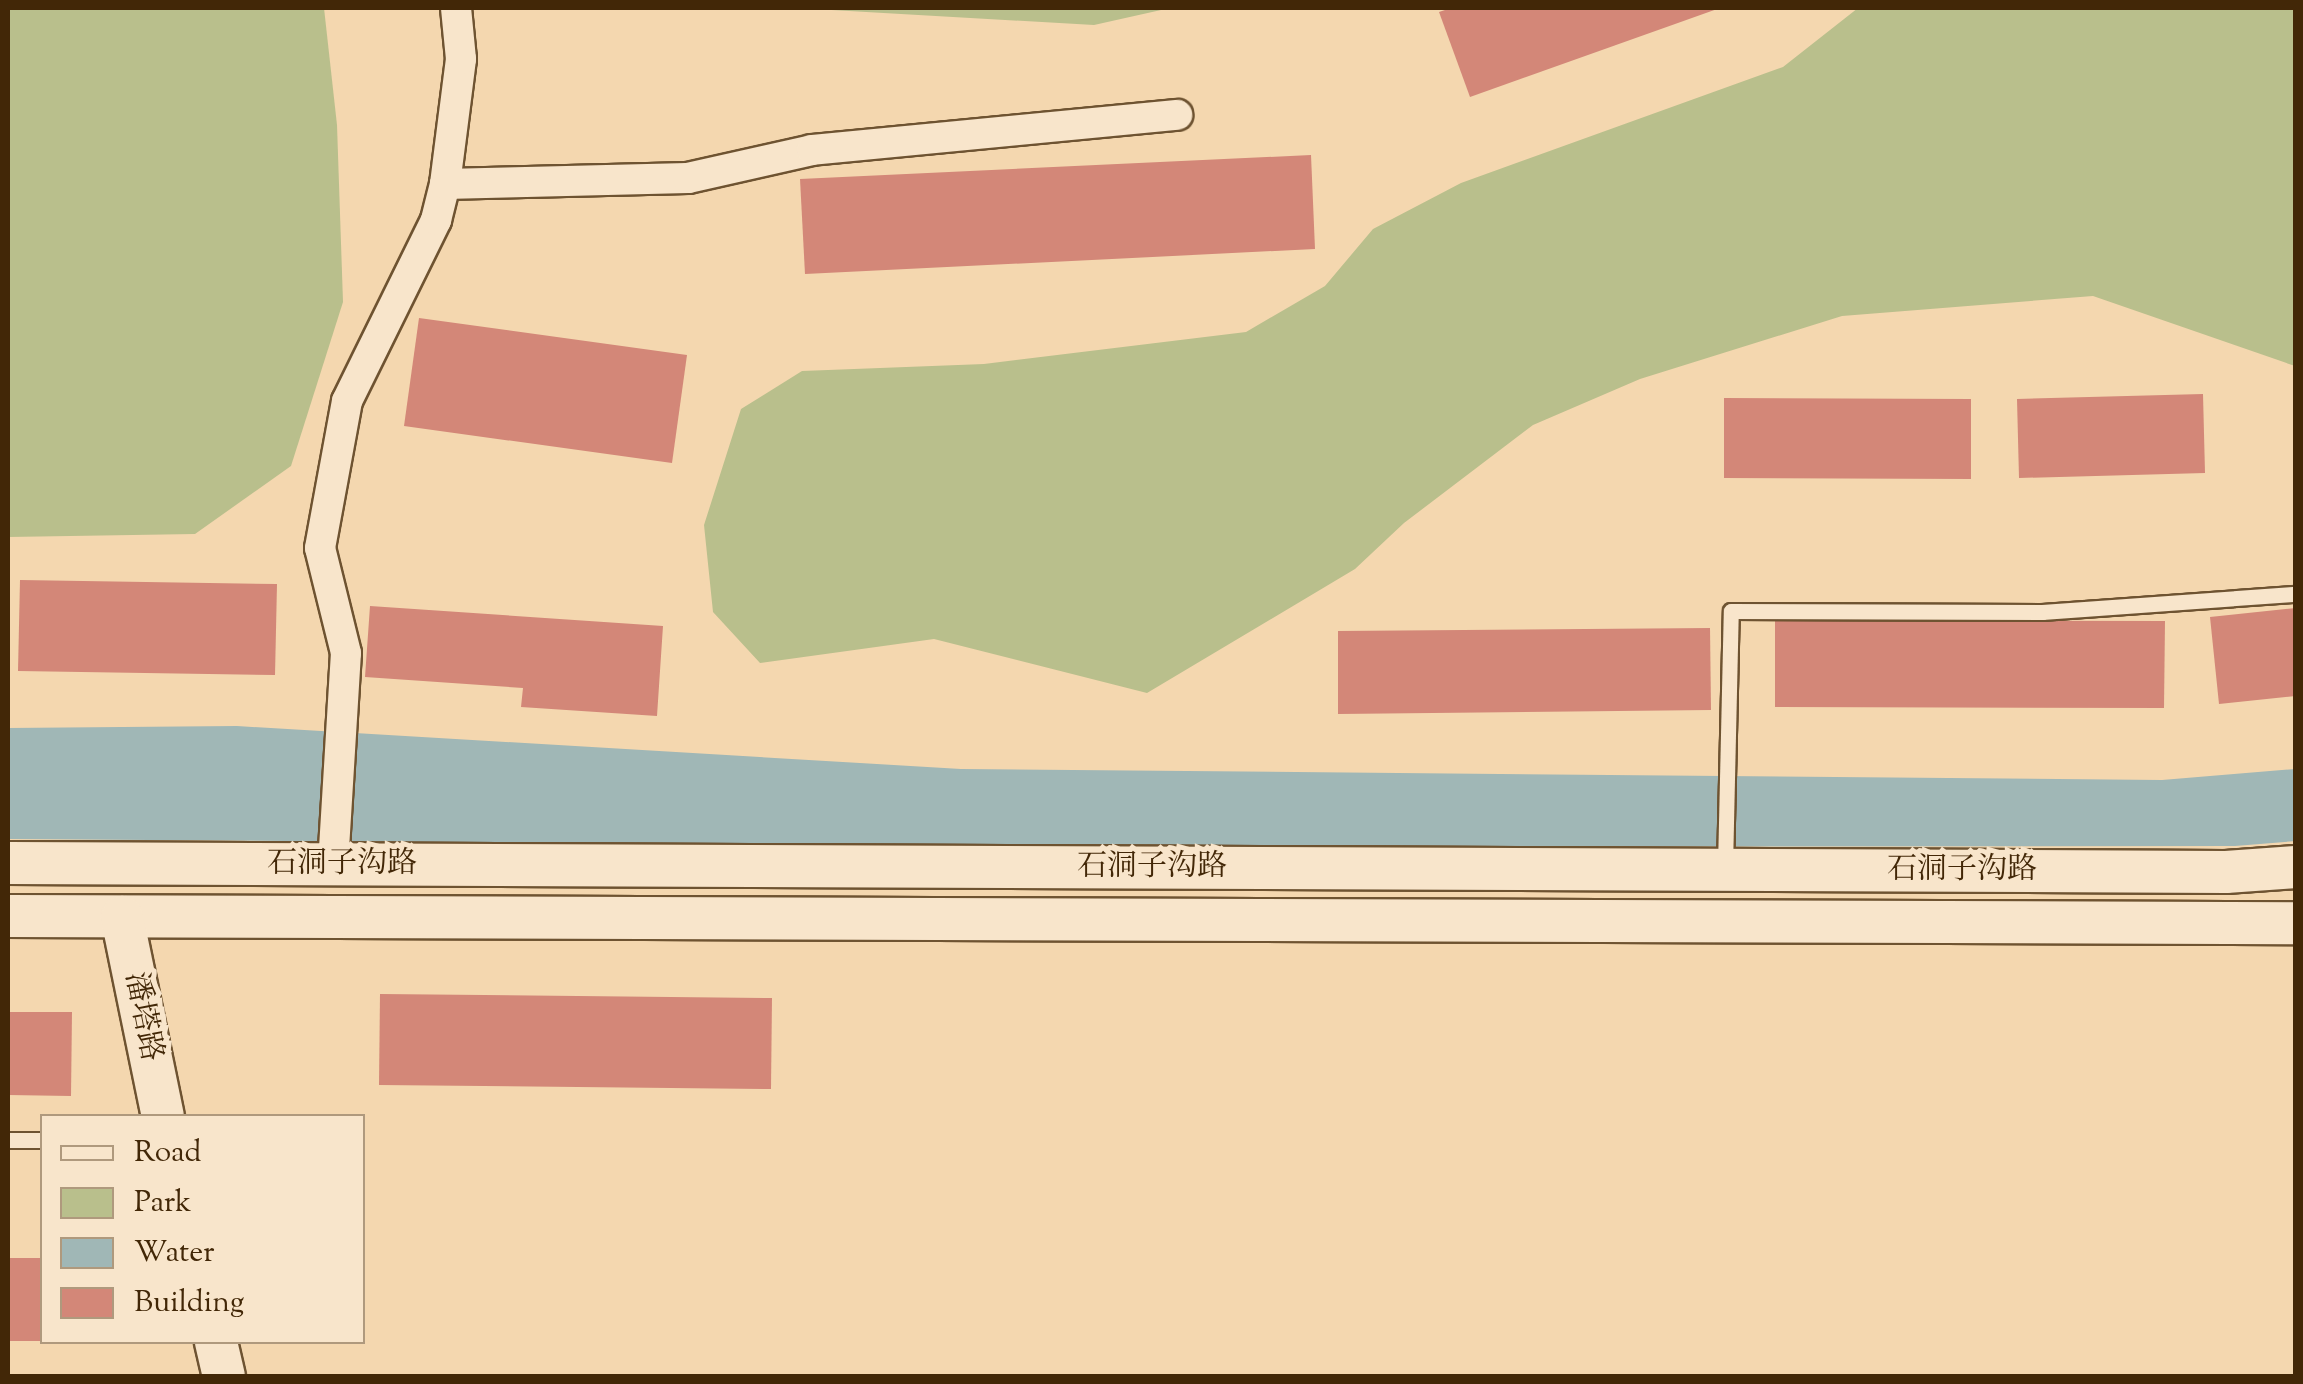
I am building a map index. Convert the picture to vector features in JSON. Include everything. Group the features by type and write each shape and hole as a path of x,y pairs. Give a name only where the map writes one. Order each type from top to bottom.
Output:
{"main road":[{"name":"石洞子沟路","path":"8,863 334,854 1725,860 2296,867"},
{"name":"石洞子沟路","path":"8,916 2296,923"},
{"name":"潘塔路","path":"122,917 163,1114"},
{"path":"216,1344 224,1376"}],"street":[{"path":"334,854 346,652 320,548 347,401 436,220 445,184 462,59 456,8"},
{"path":"445,184 688,178 812,150 1178,116"}],"lane":[{"path":"1725,860 1731,611 2042,612 2296,594"},
{"path":"8,1140 40,1140"}],"green space":[{"path":"8,8 324,8 337,125 343,302 291,466 195,534 8,537"},
{"path":"797,8 1170,8 1094,25"},
{"path":"1858,8 2295,8 2295,366 2093,296 1842,316 1640,379 1533,425 1404,523 1355,569 1147,693 934,639 760,663 713,612 704,525 741,409 802,371 984,364 1246,332 1325,286 1373,229 1461,183 1783,67"}],"water":[{"path":"237,726 961,769 2162,780 2295,769 2296,841 2235,846 1068,847 8,839 8,728"}],"building":[{"path":"1451,8 1720,8 1470,97 1439,12"},
{"path":"1311,155 1315,249 805,274 800,179"},
{"path":"419,318 687,355 672,463 404,426"},
{"path":"2203,394 2205,473 2019,478 2017,399"},
{"path":"1724,398 1971,399 1971,479 1724,478"},
{"path":"20,580 277,584 275,675 18,671"},
{"path":"370,606 663,626 657,716 521,707 523,688 365,677"},
{"path":"2296,608 2296,696 2219,704 2210,617"},
{"path":"1775,620 2165,621 2164,708 1775,707"},
{"path":"1710,628 1711,710 1338,714 1338,631"},
{"path":"380,994 772,998 771,1089 379,1085"},
{"path":"8,1012 72,1012 71,1096 8,1095"},
{"path":"8,1258 40,1258 40,1341 8,1341"}]}
